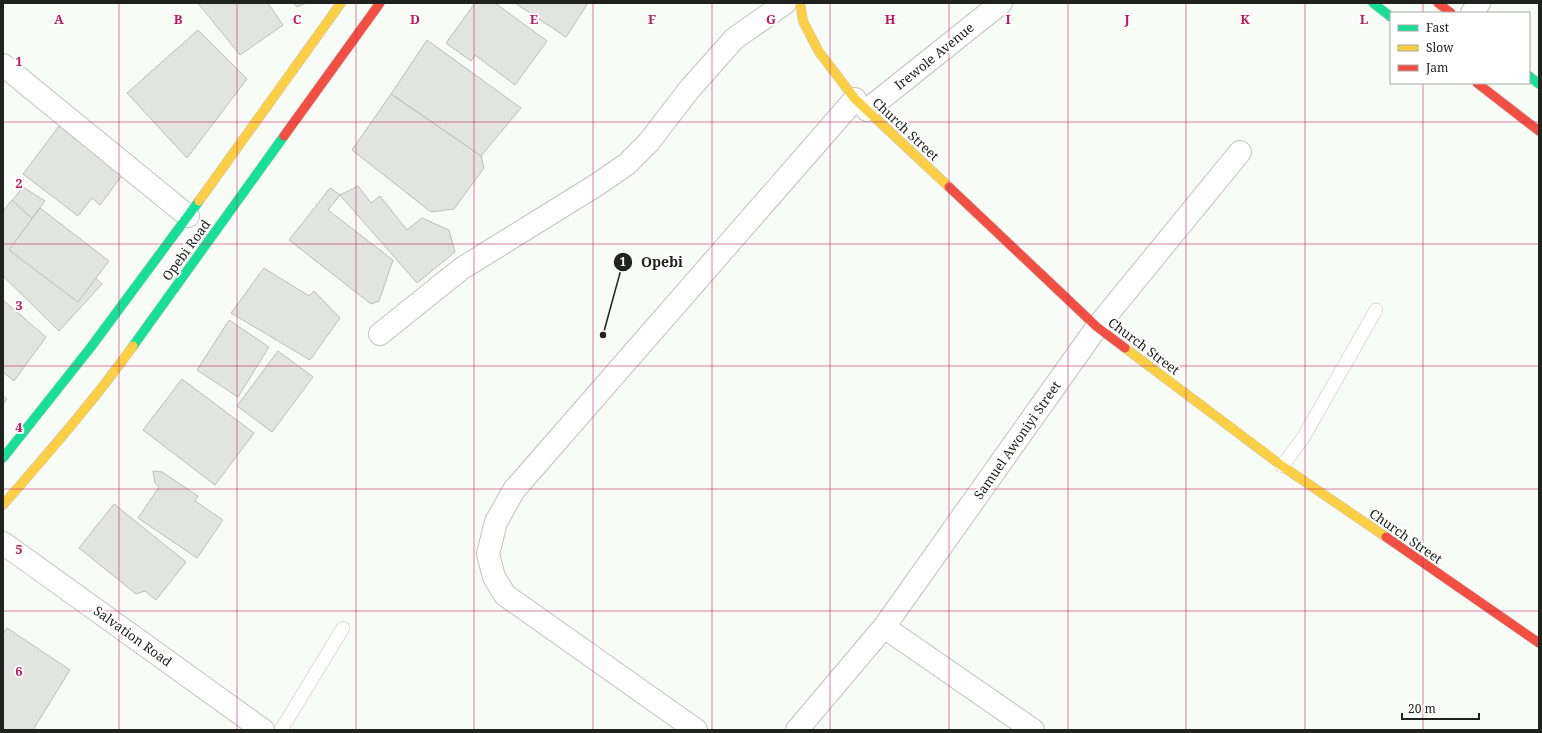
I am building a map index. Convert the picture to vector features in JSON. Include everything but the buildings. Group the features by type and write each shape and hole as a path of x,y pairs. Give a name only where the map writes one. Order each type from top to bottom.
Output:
{"main road":[{"name":"Opebi Road","path":"3,458 64,384 188,216 341,3"},
{"name":"Opebi Road","path":"3,505 49,452 118,367 380,3"},
{"name":"Church Street","path":"800,3 803,21 819,52 861,104 1097,327 1282,466 1539,643"},
{"path":"1373,3 1390,16"},
{"path":"1438,3 1450,12"},
{"path":"1530,77 1539,84"},
{"path":"1478,84 1539,131"}],"street":[{"path":"380,334 461,269 598,184 627,164 649,142 688,91 734,39 785,3"},
{"name":"Irewole Avenue","path":"696,730 505,594 494,577 488,554 496,522 514,490 861,104 1001,3"},
{"path":"1473,12 1479,3"},
{"path":"3,65 188,216"},
{"name":"Samuel Awoniyi Street","path":"797,730 884,627 1097,327 1240,152"},
{"name":"Salvation Road","path":"3,543 263,730"},
{"path":"884,627 1032,730"}],"lane":[{"path":"1282,466 1302,438 1376,310"},
{"path":"281,730 343,628"}],"traffic: fast":[{"path":"1373,3 1390,16"},
{"path":"1530,77 1539,84"},
{"path":"133,346 284,136"},
{"path":"3,458 91,347 199,201"}],"traffic: slow":[{"path":"199,201 341,3"},
{"path":"800,3 803,21 819,52 855,99 949,187"},
{"path":"3,505 86,407 133,346"},
{"path":"1125,348 1282,466 1386,537"}],"traffic: jam":[{"path":"284,136 380,3"},
{"path":"1438,3 1450,12"},
{"path":"1478,84 1539,131"},
{"path":"949,187 1097,327 1125,348"},
{"path":"1386,537 1539,643"}],"place":[{"name":"Opebi","path":"603,335"}]}
